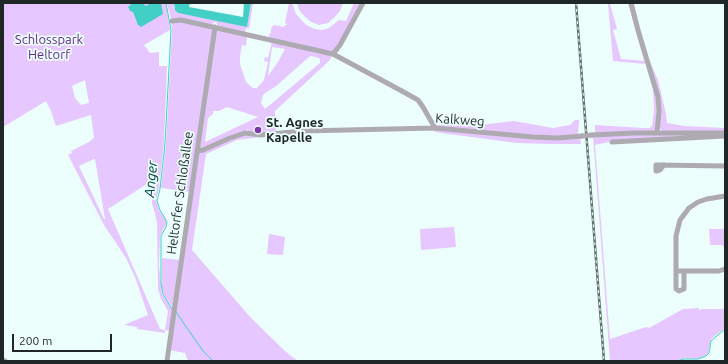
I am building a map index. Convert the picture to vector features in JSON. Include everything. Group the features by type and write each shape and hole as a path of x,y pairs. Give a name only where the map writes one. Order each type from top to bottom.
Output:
{"street":[{"path":"333,54 340,45 362,3"},
{"path":"631,3 658,97 659,110 657,132"},
{"path":"172,21 181,20 333,54 418,100 435,128"},
{"name":"Heltorfer Schloßallee","path":"167,361 215,27"},
{"name":"Kalkweg","path":"197,151 245,133 261,135 302,131 435,128 558,138 657,132 725,133"},
{"path":"612,142 725,136"},
{"path":"664,165 725,166"},
{"path":"684,271 684,287 679,291 676,288 676,230 683,216 689,208 698,202 725,196"},
{"path":"676,271 719,271 725,269"}],"green space":[{"name":"Schlosspark Heltorf","path":"3,3 166,3 170,30 144,45 150,53 159,52 159,66 167,66 164,143 159,188 156,200 159,210 166,220 166,224 160,236 159,266 162,294 173,311 170,331 165,330 165,333 137,329 137,327 124,325 148,315 135,277 126,258 104,225 68,155 72,153 71,151 94,138 91,115 56,126 46,101 3,127","holes":["85,80 89,103 81,105 75,98 72,86","95,159 105,219 104,219 79,166","153,180 152,203 157,222 158,289 161,299 168,311 165,330 160,329 108,209"]},
{"path":"167,3 174,3 174,8 178,13 247,26 251,3 253,3 249,29 246,28 245,33 218,26 216,22 212,25 171,20"},
{"path":"289,3 292,3 296,14 306,25 322,30 329,28 339,20 346,21 354,3 362,3 339,45 332,53 270,39 269,34 271,33 271,28 274,25 284,27 287,25 285,23"},
{"path":"297,3 343,3 340,11 334,18 328,23 319,25 311,22 305,17 299,10"},
{"path":"608,3 613,3 610,4 617,29 613,30 621,59 644,61 628,3 630,3 645,64 613,61"},
{"path":"176,20 211,29 213,31 191,192 161,188 166,144 172,29 171,22"},
{"path":"218,30 247,36 246,46 242,45 240,64 246,82 253,88 257,88 264,80 268,62 264,61 265,57 268,58 272,41 332,56 329,61 275,111 276,133 249,133 248,130 199,149 215,32","holes":["272,47 285,49 268,76","309,57 319,58 320,63 265,109 261,103 263,95 275,87","227,107 258,117 205,142 208,118 213,114 213,111 219,111"]},
{"path":"650,62 658,80 667,123 684,126 725,128 725,132 664,132 661,130"},
{"path":"646,65 657,97 656,128 654,131 595,134 595,125 644,128 650,128 652,126 654,111 653,89"},
{"path":"575,120 579,120 578,136 558,137 439,128 434,125 473,126 514,121 553,128 570,125"},
{"path":"435,129 532,138 580,137 581,144 517,143 435,132"},
{"path":"720,133 613,141 595,145 610,339 646,327 649,328 683,309 699,308 699,311 701,309 725,309 725,328 711,339 708,354 703,357 697,359 685,358 676,361 610,361 593,136"},
{"path":"241,135 260,137 237,140 206,154 192,250 251,318 286,352 298,361 188,361 185,353 169,350 199,153"},
{"path":"454,227 456,247 421,250 420,229"},
{"path":"709,229 725,229 725,248 722,245 710,245"},
{"path":"269,234 285,237 283,255 267,254"},
{"path":"162,258 180,260 173,308 164,295 162,287"}],"water":[{"path":"132,3 142,3 146,6 150,3 161,3 163,14 141,27 137,24 133,12 130,11 128,7"},
{"path":"174,3 190,3 189,7 243,17 244,3 251,3 247,27 178,13 175,10"}],"waterway":[{"name":"Anger","path":"166,3 171,30 165,144 160,189 157,201 167,222 161,236 161,283 163,294 172,309"},
{"name":"Anger","path":"176,312 203,351 213,361"},
{"name":"Anger","path":"677,361 684,359 698,359 706,356 709,353 711,341 725,329"}],"railway":[{"path":"576,3 604,361"}],"place":[{"name":"St. Agnes Kapelle","path":"258,130"}]}
